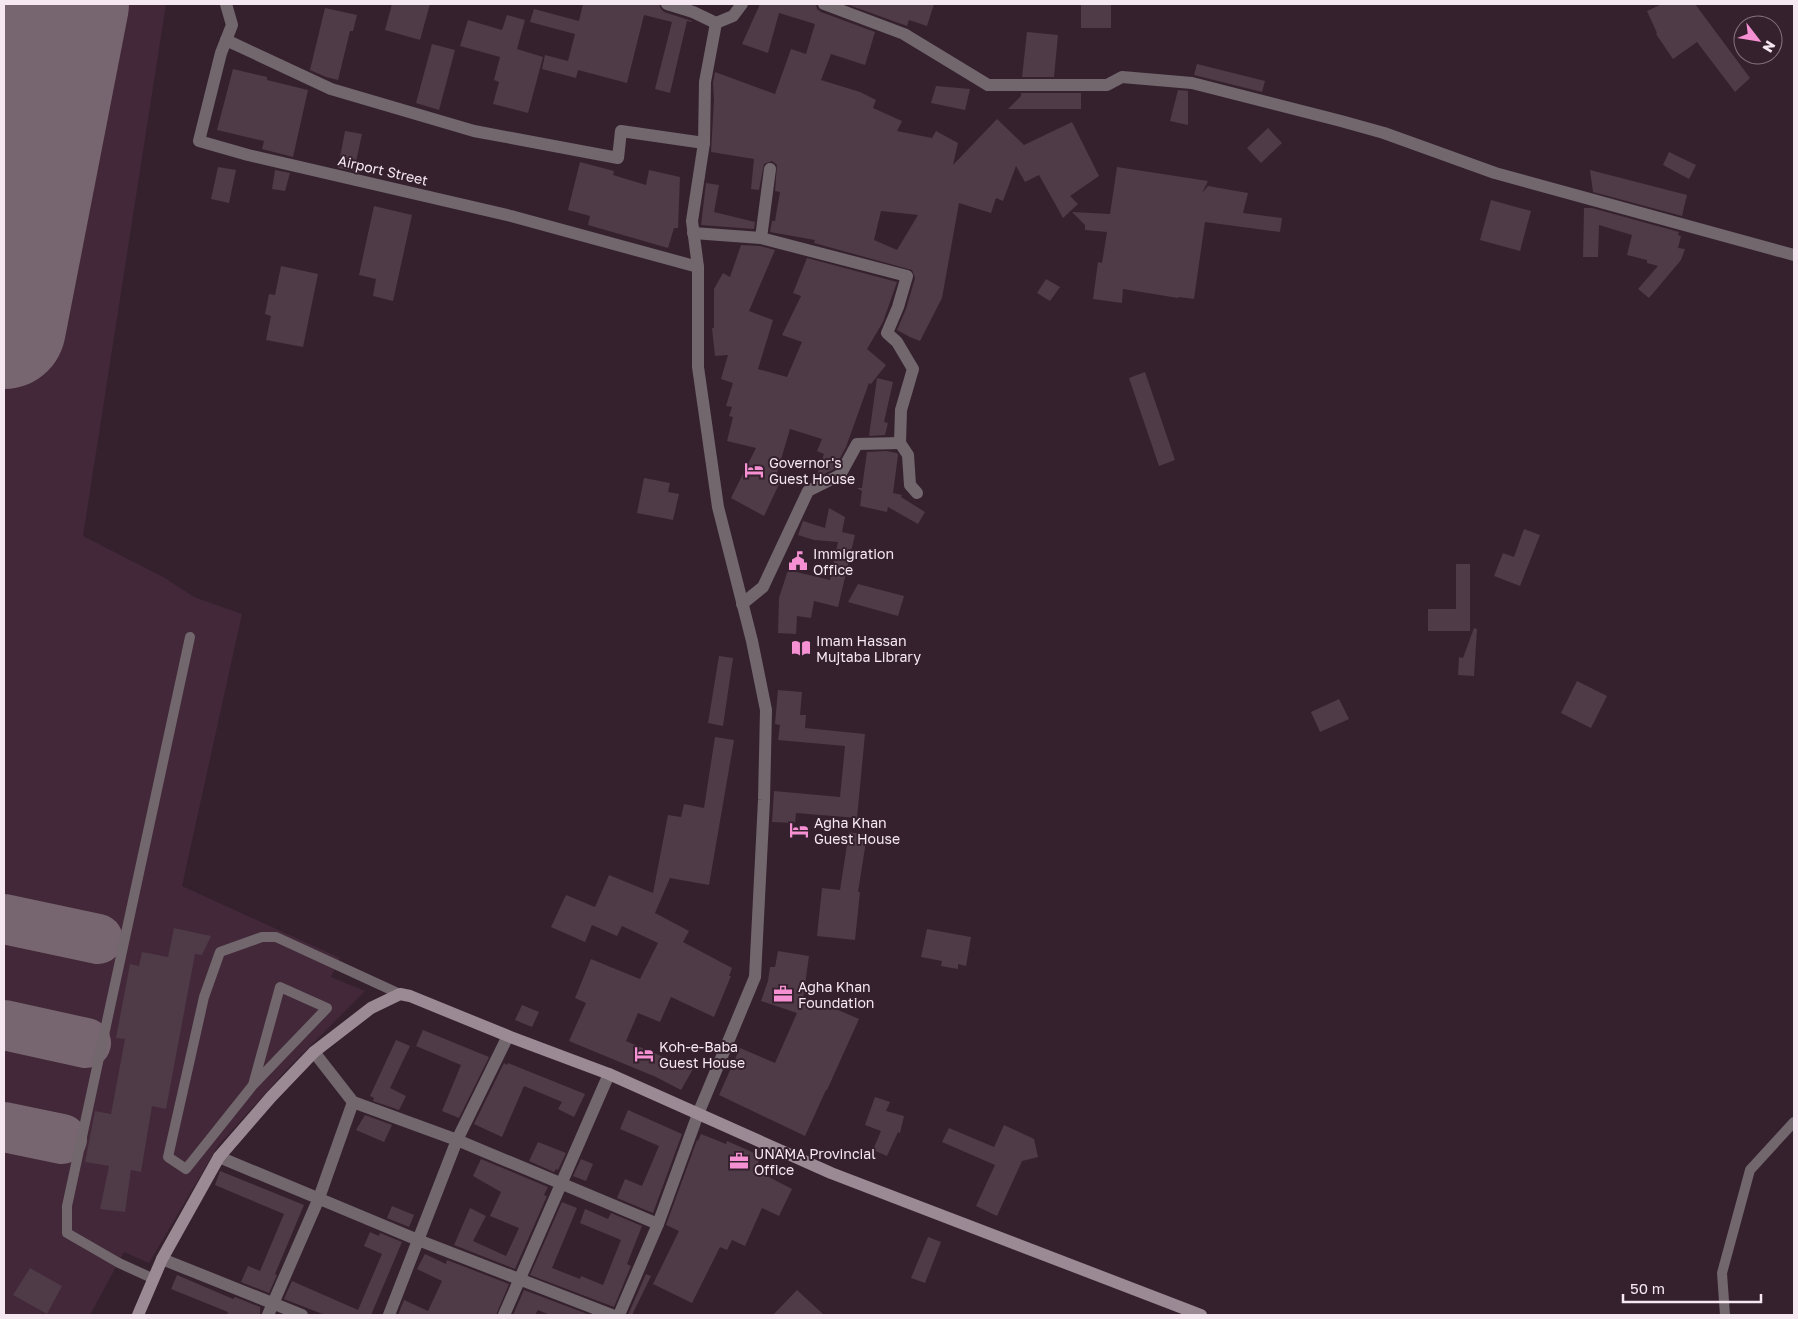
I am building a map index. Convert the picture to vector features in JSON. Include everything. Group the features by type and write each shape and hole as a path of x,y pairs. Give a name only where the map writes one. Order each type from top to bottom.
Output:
{"street":[{"name":"Airport Street","path":"226,4 232,25 221,53 198,141 248,155 511,216 698,267"},
{"path":"667,4 693,12 716,23 732,16 742,4"},
{"path":"824,4 904,34 988,85 1107,86 1122,77 1192,83 1384,133 1495,173 1794,256"},
{"path":"619,1315 658,1224 698,1114 755,977 764,800 766,710 718,507 698,367 698,267 692,221 704,144 705,82 716,23"},
{"path":"226,40 331,89 474,131 618,158 621,131 704,144"},
{"path":"761,238 770,169"},
{"path":"693,233 761,238 907,276 898,307 887,333 897,342 913,370 901,410 900,443 908,455 910,485 917,493"},
{"path":"742,604 763,587 808,491 840,475 857,444 900,443"},
{"path":"138,1315 162,1259 219,1157 270,1097 314,1052 371,1008 400,994 410,996 609,1074 831,1173 1201,1315"},
{"path":"389,1315 457,1140 508,1036"},
{"path":"314,1052 353,1102 457,1140 658,1224"},
{"path":"504,1315 518,1278 609,1074"},
{"path":"270,1310 319,1198 353,1102"},
{"path":"219,1157 418,1240 612,1315"},
{"path":"162,1259 270,1310 302,1315"}],"lane":[{"path":"154,1279 67,1234 67,1206 190,637"},
{"path":"254,1085 280,987 327,1008 254,1085 186,1169 168,1157 204,997 220,952 262,937 276,937 400,994"},
{"path":"1725,1315 1722,1273 1750,1170 1794,1122"}],"shaded area":[{"path":"4,4 166,4 83,536 165,578 194,597 242,614 182,886 340,958 331,977 365,991 288,1068 218,1146 149,1263 124,1252 90,1315 4,1315"}],"building":[{"path":"392,4 430,4 420,40 385,30"},
{"path":"583,4 659,4 664,12 692,21 687,21 670,93 655,89 672,22 644,15 627,83 578,70 576,78 542,69 545,55 568,61 575,34 530,22 534,9 579,21"},
{"path":"760,4 816,4 817,9 821,12 875,32 865,65 831,54 821,80 860,92 876,100 873,108 902,121 897,131 932,138 936,131 958,143 953,165 997,119 1024,145 1072,122 1099,176 1070,196 1078,204 1063,218 1039,175 1025,182 1016,166 1003,201 996,198 991,213 959,203 942,298 920,341 897,330 906,309 915,278 912,270 814,243 815,240 770,232 772,221 775,221 780,192 775,191 777,165 772,161 764,164 759,190 751,189 754,159 711,152 715,72 775,94 791,49 806,54 815,24 779,13 768,53 742,44","holes":["881,211 918,215 897,250 874,240"]},
{"path":"846,4 934,4 927,26 909,20 907,26"},
{"path":"1081,4 1111,4 1111,28 1081,28"},
{"path":"1662,4 1695,4 1733,55 1733,65 1740,65 1750,78 1735,92 1697,42 1673,59 1656,34 1647,11"},
{"path":"325,8 357,15 353,31 350,31 338,80 310,70"},
{"path":"507,15 525,20 517,49 543,57 528,113 493,104 499,82 494,80 500,57 460,46 468,20 502,30"},
{"path":"1027,32 1058,35 1054,77 1022,77"},
{"path":"432,44 455,50 439,110 416,103"},
{"path":"1197,64 1265,81 1262,92 1194,75"},
{"path":"233,69 308,90 293,157 262,149 264,141 217,130"},
{"path":"936,86 970,89 965,110 931,103"},
{"path":"1178,90 1188,91 1188,125 1170,121"},
{"path":"1021,93 1081,93 1081,109 1008,109 1021,96"},
{"path":"1268,128 1282,143 1261,163 1247,148"},
{"path":"345,131 362,134 354,171 338,168"},
{"path":"1669,152 1696,165 1689,179 1663,165"},
{"path":"580,162 614,171 613,175 646,185 649,170 680,177 678,228 674,228 668,248 588,225 590,216 568,210"},
{"path":"218,167 236,170 229,203 211,199"},
{"path":"1117,167 1208,181 1202,193 1208,186 1248,193 1243,213 1282,218 1280,232 1205,222 1194,299 1123,289 1122,303 1093,299 1098,262 1102,263 1107,232 1085,230 1085,225 1072,212 1110,214"},
{"path":"275,170 290,173 285,191 272,189"},
{"path":"1590,170 1687,195 1682,216 1593,192"},
{"path":"706,183 719,185 714,212 755,222 754,229 701,225"},
{"path":"1491,200 1531,211 1520,251 1480,240"},
{"path":"374,206 412,215 393,301 373,296 376,279 359,275"},
{"path":"1584,208 1592,208 1679,232 1678,235 1681,236 1678,248 1685,249 1681,260 1649,298 1638,289 1658,266 1647,263 1647,260 1627,255 1632,235 1599,225 1598,257 1583,257"},
{"path":"741,245 760,246 775,250 749,311 773,320 758,369 787,377 802,342 782,335 801,296 793,293 807,258 897,282 883,322 867,349 886,365 871,384 869,383 846,447 834,469 820,476 817,475 824,454 817,451 822,439 790,429 777,473 783,476 764,516 731,498 756,448 727,441 733,417 729,416 732,407 726,406 733,383 721,379 728,355 715,356 712,328 714,328 714,289 723,273 730,277"},
{"path":"281,266 318,274 303,347 266,340 271,316 265,314 269,294 275,295"},
{"path":"1046,279 1060,287 1050,301 1037,293"},
{"path":"1145,372 1175,460 1159,466 1129,378"},
{"path":"877,378 893,382 884,422 888,423 885,435 869,436"},
{"path":"886,451 897,453 898,455 893,493 902,495 901,497 925,512 918,524 888,507 887,512 860,506 862,491 857,488 862,488 867,452"},
{"path":"644,478 670,483 668,492 679,494 673,520 637,513"},
{"path":"829,508 845,517 842,532 855,535 838,607 814,601 811,618 797,616 796,634 778,633 779,598 788,570 830,580 838,542 814,540 798,535 803,521 825,528"},
{"path":"1524,529 1540,535 1520,586 1494,576 1503,553 1514,557"},
{"path":"1456,564 1470,564 1470,631 1428,631 1428,609 1456,609"},
{"path":"858,584 904,596 898,616 848,602"},
{"path":"1474,628 1477,629 1474,676 1458,675 1459,657 1463,658"},
{"path":"719,656 733,658 723,726 708,723"},
{"path":"1577,681 1607,696 1591,728 1561,713"},
{"path":"778,690 802,692 800,715 806,715 805,728 865,734 857,818 796,813 795,823 772,822 774,791 840,797 845,746 778,740 780,725 775,724"},
{"path":"1339,699 1349,719 1320,732 1311,712"},
{"path":"715,737 734,740 709,885 670,878 655,913 689,931 683,942 732,968 729,976 731,976 714,1017 671,997 660,1022 638,1013 626,1041 670,1060 671,1058 693,1069 681,1090 656,1077 569,1041 586,1003 575,998 591,959 640,979 658,943 622,926 617,936 592,925 585,942 551,927 566,895 595,907 609,875 653,893 668,815 681,817 684,804 704,808"},
{"path":"849,832 867,835 858,892 860,892 855,940 817,936 822,888 840,890"},
{"path":"174,928 211,936 202,955 195,954 166,1109 152,1106 141,1172 131,1170 125,1212 100,1209 109,1166 85,1162 95,1111 111,1114 125,1039 116,1038 130,964 139,966 142,952 168,957"},
{"path":"927,929 971,937 966,966 958,964 958,969 941,966 942,961 921,957"},
{"path":"778,951 809,956 803,999 829,1006 859,1019 805,1136 719,1095 740,1048 775,1063 797,1013 761,1001 768,981 770,967 775,967"},
{"path":"522,1005 539,1012 532,1027 515,1020"},
{"path":"423,1030 489,1057 459,1118 442,1111 461,1065 416,1046"},
{"path":"396,1040 410,1046 390,1088 406,1096 399,1110 373,1101 374,1098 370,1096"},
{"path":"504,1063 585,1094 574,1117 558,1109 562,1102 524,1086 502,1137 474,1124"},
{"path":"875,1097 890,1102 886,1111 904,1116 900,1133 898,1132 887,1156 873,1150 881,1131 865,1125"},
{"path":"628,1110 682,1134 653,1213 617,1198 625,1179 642,1186 659,1146 620,1129"},
{"path":"365,1115 392,1125 384,1142 356,1130"},
{"path":"1004,1125 1034,1139 1038,1157 1022,1161 997,1216 976,1206 995,1165 942,1142 949,1128 994,1147"},
{"path":"701,1134 726,1144 727,1141 761,1156 755,1170 792,1189 779,1216 762,1208 745,1246 732,1240 727,1250 720,1247 692,1303 653,1284 679,1231 666,1225 697,1140"},
{"path":"538,1142 566,1153 558,1170 556,1169 554,1172 529,1161"},
{"path":"481,1159 548,1187 544,1195 547,1196 515,1269 454,1245 470,1208 486,1216 473,1241 506,1256 519,1228 490,1216 501,1192 473,1176"},
{"path":"581,1159 593,1164 586,1181 573,1176"},
{"path":"220,1171 304,1205 269,1293 241,1282 248,1266 260,1271 284,1214 215,1185"},
{"path":"562,1202 577,1208 552,1268 580,1279 581,1276 603,1285 621,1240 580,1223 585,1209 608,1219 611,1213 642,1226 627,1264 631,1266 614,1307 530,1275"},
{"path":"392,1206 414,1215 409,1227 387,1218"},
{"path":"370,1232 379,1236 380,1233 402,1242 371,1315 325,1315 284,1299 292,1281 358,1310 382,1254 364,1246"},
{"path":"928,1237 941,1242 925,1283 911,1278"},
{"path":"425,1254 446,1264 447,1260 509,1284 496,1315 398,1315 404,1300 428,1311 442,1281 417,1269"},
{"path":"30,1268 62,1286 47,1314 13,1295"},
{"path":"646,1274 651,1276 632,1315 628,1315"},
{"path":"177,1275 233,1299 235,1297 260,1307 260,1315 227,1315 228,1312 171,1289"},
{"path":"524,1290 590,1315 550,1315 538,1310 535,1315 513,1315"},
{"path":"797,1290 824,1315 773,1315"}],"taxiway":[{"path":"4,919 98,939"},
{"path":"4,1025 86,1043"},
{"path":"4,1127 62,1139"}],"runway":[{"path":"4,327 67,4"}],"place":[{"name":"Governor's Guest House","path":"754,470"},
{"name":"Immigration Office","path":"798,561"},
{"name":"Imam Hassan Mujtaba Library","path":"801,648"},
{"name":"Agha Khan Guest House","path":"799,830"},
{"name":"Agha Khan Foundation","path":"783,994"},
{"name":"Koh-e-Baba Guest House","path":"644,1054"},
{"name":"UNAMA Provincial Office","path":"739,1161"}]}
